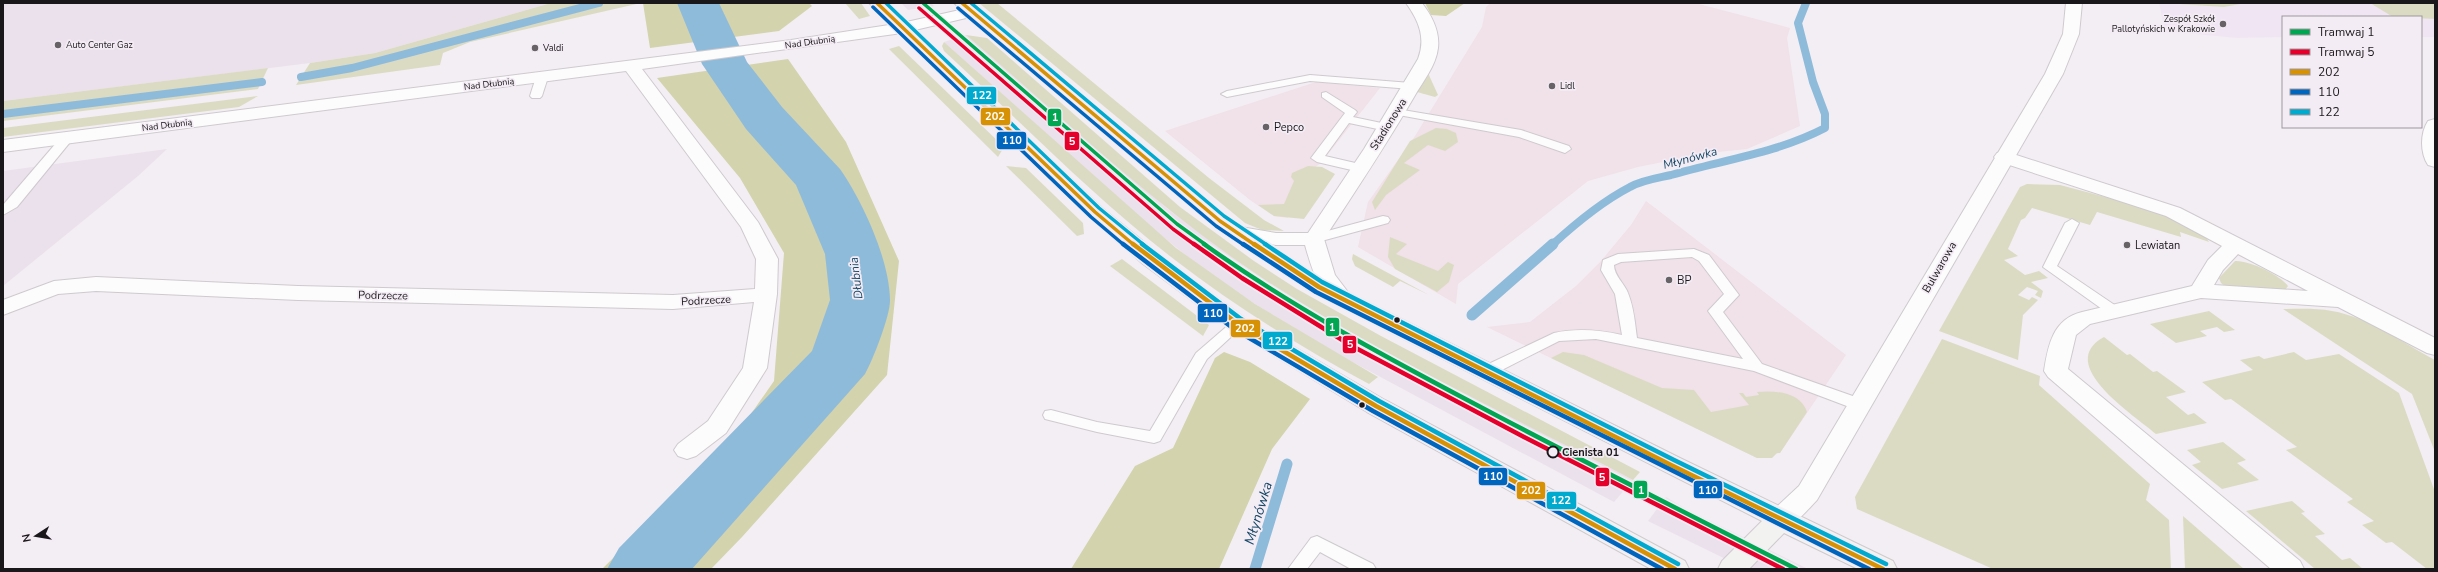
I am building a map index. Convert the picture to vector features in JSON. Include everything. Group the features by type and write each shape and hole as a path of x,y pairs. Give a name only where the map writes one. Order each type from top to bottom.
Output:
{"main road":[{"path":"877,3 1095,212 1161,268 1238,324 1376,406 1676,569"},
{"path":"968,8 1189,196 1235,232 1343,300 1883,569"},
{"path":"1732,569 1781,519"}],"street":[{"name":"Stadionowa","path":"1314,239 1392,120 1428,59 1430,46 1429,30 1414,3"},
{"name":"Bulwarowa","path":"1781,519 1808,493 1858,404 2054,74 2071,34 2074,3"},
{"name":"Nad Dłubnią","path":"3,146 791,45 902,28 968,8"},
{"path":"631,66 751,226 767,259 766,294 755,368 717,427 687,450"},
{"path":"2435,125 2431,140 2435,161"},
{"path":"2004,157 2157,205 2435,348"},
{"path":"1235,232 1276,239 1314,239 1324,276 1343,300"},
{"path":"2201,291 2212,268 2222,256 2237,245"},
{"name":"Podrzecze","path":"3,308 54,288 96,284 298,293 672,302 729,299 766,294"},
{"path":"2290,569 2056,371 2060,342 2068,328 2082,319 2201,291 2341,300"}],"lane":[{"path":"536,96 542,77"},
{"path":"1227,94 1310,78 1412,86"},
{"path":"1326,95 1351,112 1317,158 1360,168"},
{"path":"1346,119 1392,120 1520,134 1565,149"},
{"path":"3,210 12,204 67,138"},
{"path":"1314,239 1383,220"},
{"path":"2072,223 2050,267 2114,311"},
{"path":"1630,341 1626,305 1618,287 1608,271 1608,263 1618,258 1694,253 1704,258 1732,295 1715,311 1757,367"},
{"path":"1051,415 1097,428 1154,437 1201,356 1238,324"},
{"path":"1485,372 1541,344 1566,335 1596,334 1757,367 1858,404"},
{"path":"1297,569 1317,543 1367,569"}],"shaded area":[{"path":"3,3 551,3 375,53 310,63 3,101"},
{"path":"901,3 931,3 934,6 908,10"},
{"path":"1490,3 1695,3 1790,28 1787,38 1800,126 1747,149 1708,153 1638,167 1588,181 1458,284 1456,304 1358,247 1368,202 1415,136 1482,27 1486,7"},
{"name":"Zespół Szkół Pallotyńskich w Krakowie","path":"2159,3 2435,3 2435,37 2422,37 2422,16 2282,16 2282,37 2237,38 2165,31"},
{"path":"966,35 1169,210 1244,266 1309,308 1373,344 1633,480 1614,502 1332,351 1255,304 1203,269 1152,228 944,42"},
{"path":"1316,82 1380,88 1321,163 1298,179 1288,218 1274,216 1250,200 1165,131"},
{"path":"167,149 138,176 3,286 3,171"},
{"path":"1646,201 1846,355 1780,453 1757,458 1487,327 1530,322 1576,286 1601,261 1631,225"},
{"path":"1666,497 1688,510 1808,569 1746,569 1648,521"}],"green space":[{"path":"551,3 641,3 470,42 443,53 440,65 296,85 310,63 375,53"},
{"path":"643,3 809,3 812,6 779,31 650,48"},
{"path":"845,3 861,3 870,16 859,19"},
{"path":"979,3 997,3 1209,178 1264,220 1284,231 1262,230 1245,223"},
{"path":"1425,3 1465,3 1446,16 1431,15"},
{"path":"2163,3 2246,3 2224,7"},
{"path":"2370,3 2435,3 2435,19 2422,18 2422,16 2391,16"},
{"path":"966,35 987,38 1180,207 1254,261 1297,289 1381,336 1640,472 1633,480 1385,352 1289,296 1207,239 1136,183"},
{"path":"944,42 1176,248 1255,304 1378,377 1369,384 1319,356 1269,326 1221,294 1175,260 1115,211 1057,158 944,51 942,46"},
{"path":"899,46 1004,147 998,157 889,49"},
{"path":"788,59 846,142 899,261 887,375 742,537 711,569 602,569 732,441 774,381 784,253 740,178 657,78"},
{"path":"268,68 258,89 3,121 3,101"},
{"path":"1428,73 1438,95 1435,97 1417,92"},
{"path":"258,96 239,107 3,137 3,128"},
{"path":"1436,128 1447,129 1456,133 1458,142 1445,151 1428,145 1404,163 1420,170 1386,195 1375,210 1372,202 1410,141"},
{"path":"1006,166 1026,168 1083,223 1084,234 1077,236"},
{"path":"1308,166 1322,167 1335,174 1304,219 1274,216 1258,205 1284,204 1294,181 1291,177 1292,173"},
{"path":"2027,184 2060,185 2170,214 2206,237 2209,242 2180,232 2181,237 2097,212 2090,225 2032,208 2025,218 2021,220 2008,249 2018,256 2004,260 2025,275 2039,271 2048,278 2031,282 2043,291 2041,298 2035,295 2038,291 2027,287 2018,295 2029,300 2032,297 2038,300 2023,315 2018,360 1939,331 2020,187"},
{"path":"1390,237 1407,244 1396,254 1438,271 1448,262 1454,265 1449,282 1437,292 1395,269 1388,257"},
{"path":"1353,254 1429,295 1400,281 1393,287 1355,266 1352,259"},
{"path":"1122,259 1209,325 1203,336 1110,266"},
{"path":"2235,261 2241,261 2264,269 2278,277 2288,286 2285,290 2225,286 2221,283 2219,278"},
{"path":"2283,309 2320,309 2345,314 2385,331 2435,360 2435,452 2412,394"},
{"path":"2209,311 2235,330 2224,332 2217,327 2200,331 2207,336 2176,343 2150,324"},
{"path":"2104,337 2127,355 2130,354 2153,372 2157,371 2186,392 2166,397 2188,415 2194,413 2207,423 2156,434 2132,415 2103,388 2093,375 2088,361 2091,348"},
{"path":"1942,339 2040,376 2039,385 2150,484 2146,500 2169,520 2171,569 1993,569 1857,509 1855,497"},
{"path":"1224,352 1250,362 1310,399 1272,449 1219,569 1071,569 1135,466 1173,448 1215,358"},
{"path":"1563,352 1584,355 1662,388 1694,390 1711,412 1749,405 1739,393 1743,393 1746,397 1759,395 1757,392 1771,391 1793,396 1804,405 1807,412 1780,453 1777,453 1772,458 1757,458 1551,358"},
{"path":"2294,352 2306,360 2339,354 2399,393 2435,492 2435,569 2427,569 2392,542 2386,543 2362,525 2374,521 2347,502 2353,499 2286,450 2297,447 2231,399 2225,400 2202,382 2253,370 2240,360 2259,356 2264,359"},
{"path":"2223,442 2246,460 2237,463 2259,480 2222,489 2192,465 2201,462 2187,450"},
{"path":"2292,501 2305,512 2301,513 2325,534 2315,536 2342,560 2350,558 2363,569 2315,569 2246,511"},
{"path":"2183,516 2244,569 2185,569"}],"waterway":[{"path":"301,77 352,68 599,3"},
{"name":"Dłubnia","path":"646,569 842,359 860,300 854,254 821,180 764,118 725,64 698,3"},
{"name":"Młynówka","path":"1552,245 1599,206 1635,185 1769,150 1807,137 1825,128 1825,114 1813,82 1798,23 1806,3"},
{"path":"3,114 262,82"},
{"name":"Młynówka","path":"1472,315 1553,244"},
{"name":"Młynówka","path":"1255,569 1287,464"}],"tram line":[{"name":"1","path":"923,3 1177,224 1245,273 1355,341 1527,432 1796,569"},
{"name":"5","path":"919,8 1173,229 1242,278 1352,346 1524,437 1783,569"}],"transit line":[{"name":"202","path":"877,3 1095,212 1151,259 1238,324 1376,406 1675,569"},
{"name":"122","path":"886,3 1099,208 1155,254 1241,319 1379,401 1678,564"},
{"name":"202","path":"962,3 1220,221 1319,287 1671,465 1883,569"},
{"name":"122","path":"971,3 1224,216 1322,282 1674,460 1886,564"},
{"name":"110","path":"873,7 1091,217 1147,264 1234,329 1373,411 1662,569"},
{"name":"110","path":"958,8 1216,226 1316,292 1668,470 1869,569"}],"place":[{"name":"Zespół Szkół Pallotyńskich w Krakowie","path":"2223,24"},
{"name":"Auto Center Gaz","path":"58,45"},
{"name":"Valdi","path":"535,48"},
{"name":"Lidl","path":"1552,86"},
{"name":"Pepco","path":"1266,127"},
{"name":"Lewiatan","path":"2127,245"},
{"name":"BP","path":"1669,280"},
{"name":"Cienista 01","path":"1553,452"}]}
